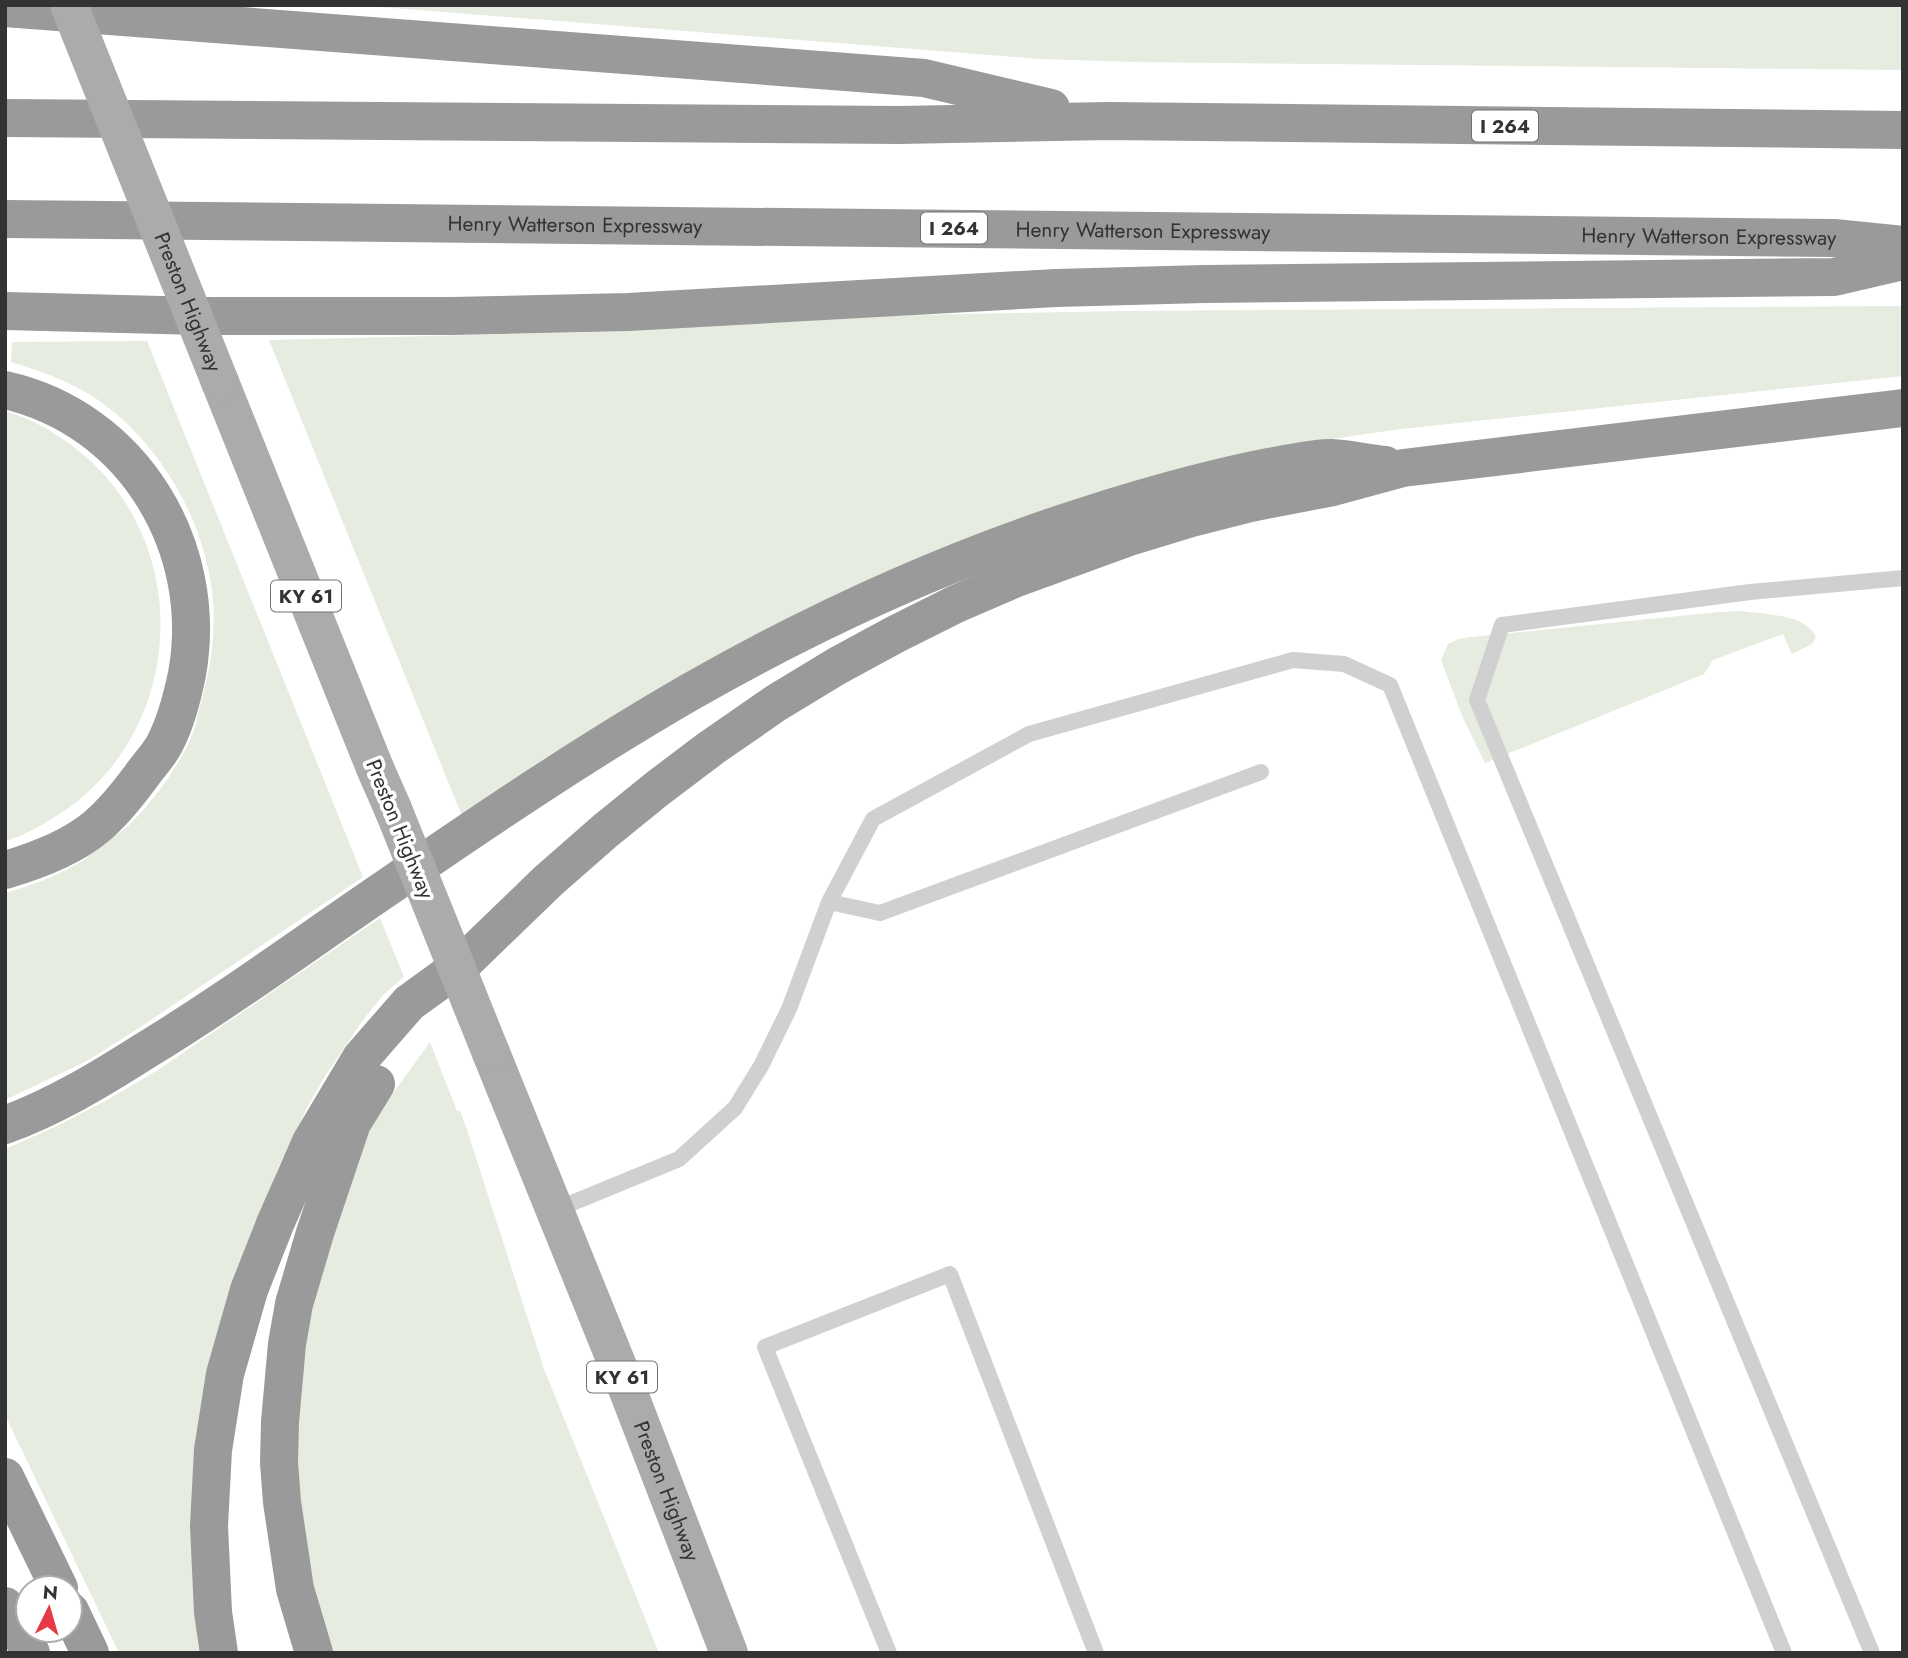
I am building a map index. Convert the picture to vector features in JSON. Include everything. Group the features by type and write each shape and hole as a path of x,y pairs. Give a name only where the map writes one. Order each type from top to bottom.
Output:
{"highway":[{"path":"5,8 924,78 1107,121"},
{"name":"I 264","path":"5,118 899,125 1107,121 1903,130"},
{"name":"Henry Watterson Expressway","path":"5,219 1834,238 1903,245"},
{"path":"5,311 201,316 451,316 628,312 1056,288 1834,277 1903,261"},
{"path":"5,390 47,402 79,420 106,440 149,489 166,517 179,547 186,578 191,650 177,716 163,746 122,801 95,828 64,847 29,863 5,870"},
{"path":"219,1653 213,1612 209,1527 214,1450 225,1374 249,1290 311,1142 361,1058 409,1003 460,966 548,881 605,831 711,748 776,703 837,666 956,604 1074,555 1191,518 1333,487 1403,468 1903,408"},
{"path":"5,1125 91,1084 184,1027 468,832 621,734 705,684 844,612 1021,537 1202,482 1328,458 1403,468"},
{"path":"314,1653 295,1589 279,1463 287,1344 294,1304 352,1123 418,1023 445,976"},
{"path":"5,1478 52,1574"},
{"path":"5,1606 31,1653"}],"main road":[{"name":"Preston Highway","path":"69,5 555,1210 729,1653"}],"lane":[{"path":"1872,1653 1477,701 1502,625 1750,592 1903,578"},
{"path":"555,1210 678,1159 735,1108 761,1066 789,1009 829,902 873,819 1029,734 1293,660 1344,664 1390,685 1784,1653"},
{"path":"829,902 880,913 1261,772"},
{"path":"889,1653 765,1347 950,1274 1096,1653"}],"shaded area":[{"path":"355,5 1903,5 1903,70 1041,59"},
{"path":"1903,306 1903,376 1401,429 1303,443 1106,490 462,816 269,340 592,332 912,315"},
{"path":"147,341 363,877 87,1061 5,1100 5,893 43,880 82,861 126,828 146,807 173,771 194,729 205,689 214,619 212,591 199,536 188,510 159,460 120,417 98,400 56,378 11,362 12,342"},
{"path":"5,411 59,436 113,485 139,528 155,576 160,625 155,675 139,723 112,766 67,809 33,830 5,841"},
{"path":"1741,611 1794,619 1811,629 1816,637 1812,644 1792,654 1783,634 1713,660 1704,674 1485,763 1463,718 1441,660 1448,644 1471,637"},
{"path":"380,918 404,977 384,994 363,1020 325,1076 278,1168 240,1266 201,1653 119,1653 84,1580 84,1574 81,1574 5,1415 5,1149 57,1126 158,1070"},
{"path":"430,1042 467,1130 544,1369 659,1653 333,1653 312,1589 294,1449 313,1275 364,1140 384,1106"}]}
